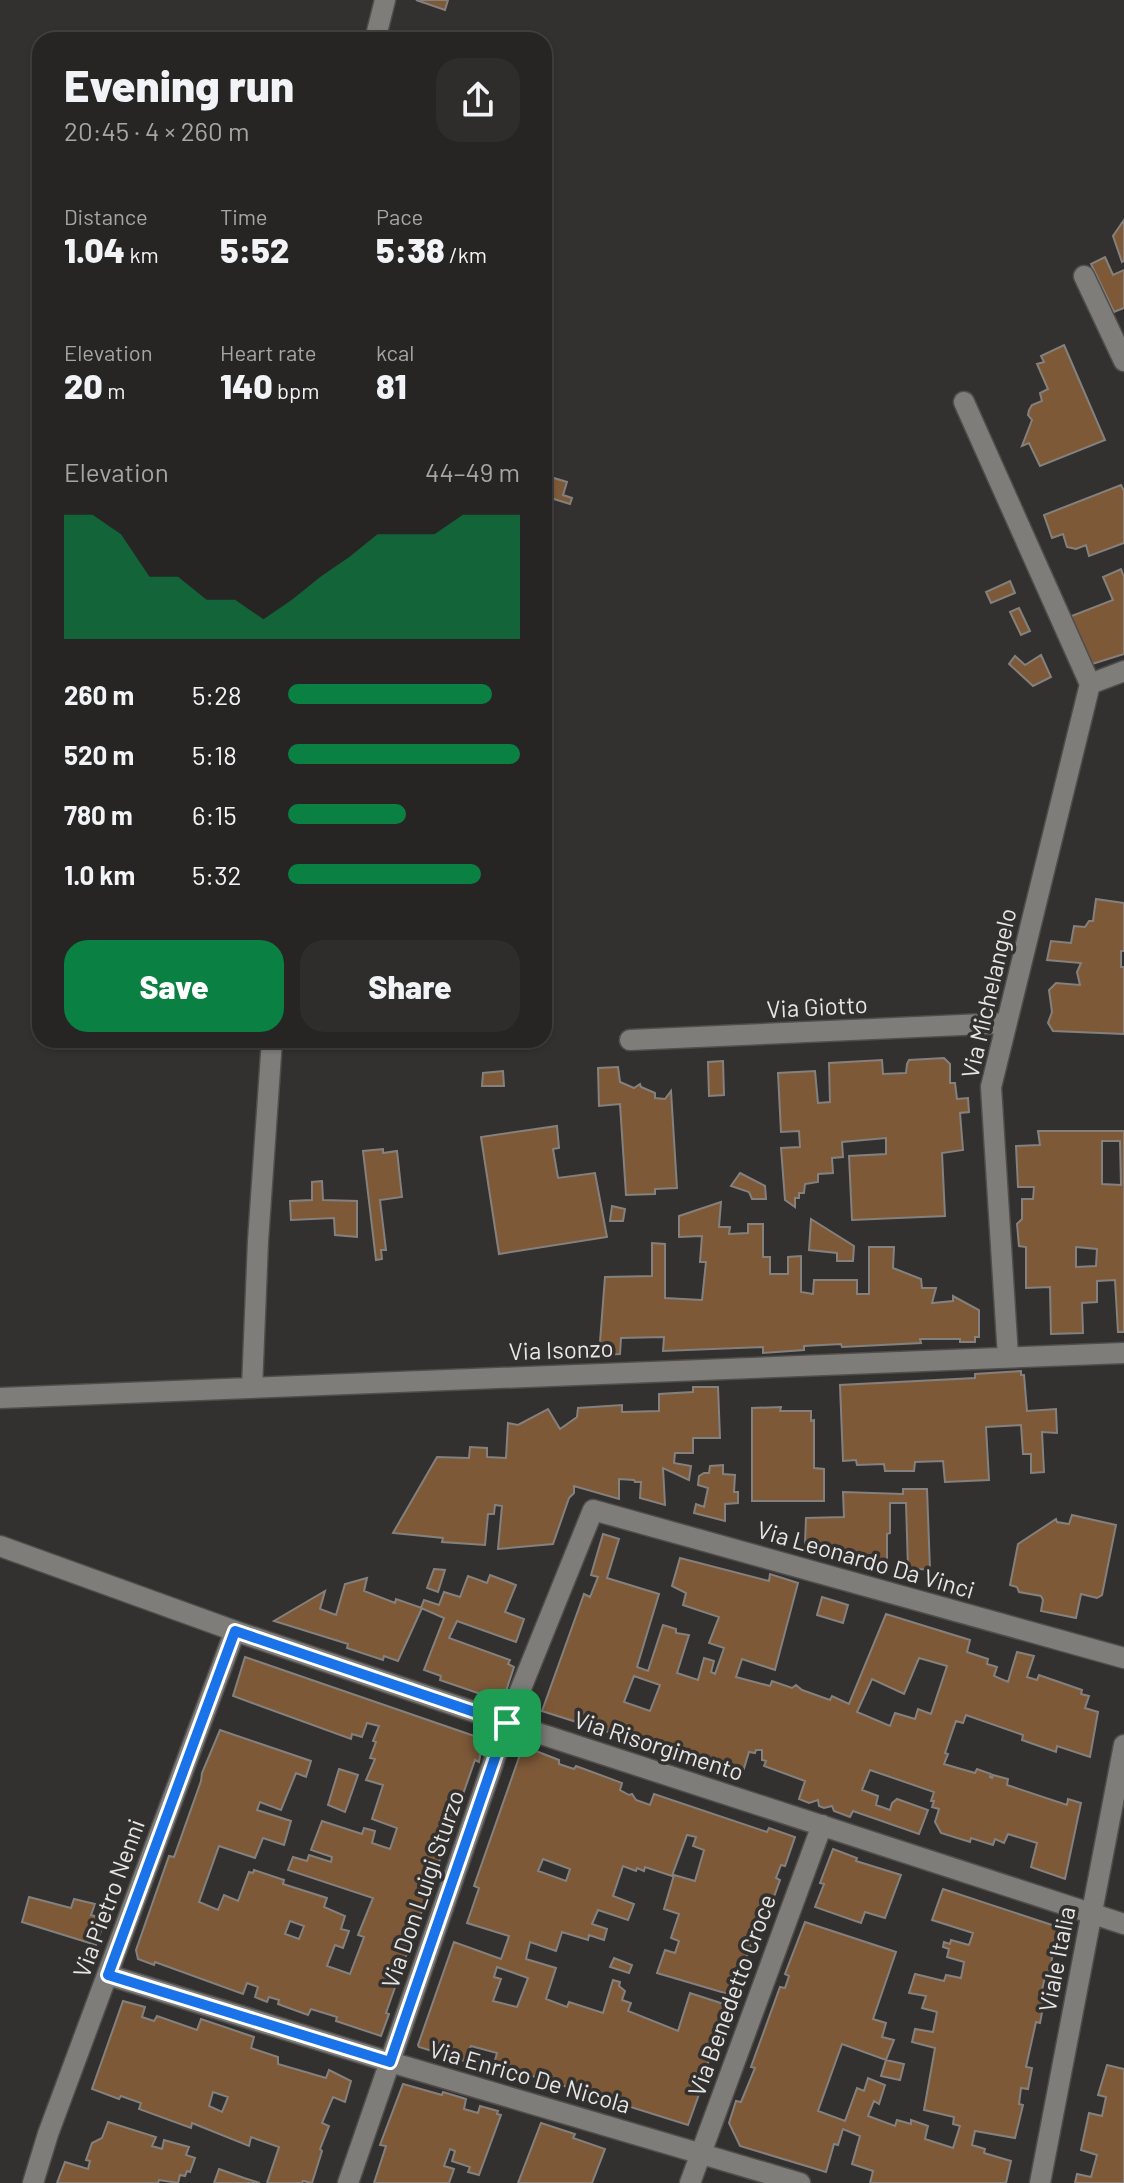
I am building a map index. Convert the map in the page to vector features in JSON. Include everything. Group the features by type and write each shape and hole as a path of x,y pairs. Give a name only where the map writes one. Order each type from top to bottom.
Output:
{"street":[{"path":"377,32 385,0"},
{"path":"1084,276 1124,361"},
{"path":"964,402 1090,684 1124,671"},
{"name":"Via Michelangelo","path":"1008,1357 991,1087 1090,684"},
{"name":"Via Giotto","path":"630,1040 1006,1023"},
{"path":"252,1388 258,1241 271,1048"},
{"name":"Via Isonzo","path":"0,1398 1124,1353"},
{"name":"Via Leonardo Da Vinci","path":"593,1510 1124,1658"},
{"name":"Via Don Luigi Sturzo","path":"348,2183 507,1723 593,1510"},
{"name":"Via Risorgimento","path":"0,1546 235,1631 507,1723 1124,1924"},
{"name":"Via Pietro Nenni","path":"33,2183 48,2134 235,1631"},
{"name":"Viale Italia","path":"1040,2183 1124,1745"},
{"name":"Via Benedetto Croce","path":"690,2183 822,1825"},
{"name":"Via Enrico De Nicola","path":"108,1975 800,2183"}],"building":[{"path":"416,0 448,0 445,10"},
{"path":"1124,220 1124,261 1122,262 1113,236"},
{"path":"1105,257 1113,275 1124,270 1124,308 1114,312 1091,264"},
{"path":"1064,345 1105,440 1040,466 1029,443 1022,446 1032,420 1029,410 1032,405 1042,401 1040,393 1048,389 1037,364 1044,362 1041,356"},
{"path":"552,477 567,482 563,495 572,498 570,504 552,498"},
{"path":"1121,485 1124,491 1124,543 1089,556 1086,545 1076,549 1067,547 1063,534 1052,538 1044,515"},
{"path":"1121,569 1124,577 1124,654 1089,665 1069,617 1113,600 1103,577"},
{"path":"1010,581 1015,593 991,603 986,592"},
{"path":"1019,608 1030,631 1021,635 1010,612"},
{"path":"1041,655 1051,677 1033,686 1009,664 1015,656 1025,665"},
{"path":"1096,899 1124,903 1121,967 1124,967 1124,1034 1053,1031 1048,1023 1052,1012 1049,990 1056,983 1080,985 1077,972 1081,963 1047,960 1051,941 1071,943 1074,926 1085,927 1093,921"},
{"path":"944,1058 950,1064 950,1083 955,1083 957,1099 968,1098 969,1112 960,1113 963,1150 942,1153 945,1216 852,1220 849,1156 886,1154 886,1138 842,1142 843,1157 832,1158 833,1173 818,1174 818,1182 805,1184 804,1193 799,1193 799,1198 795,1198 795,1207 785,1200 781,1148 800,1147 799,1131 781,1132 778,1073 815,1071 818,1103 830,1102 829,1063 882,1060 883,1074 906,1073 909,1060"},
{"path":"723,1061 724,1095 709,1096 708,1062"},
{"path":"618,1067 620,1082 634,1088 640,1084 655,1093 655,1098 665,1099 671,1091 677,1188 655,1189 655,1194 626,1195 620,1104 599,1106 598,1068"},
{"path":"503,1071 504,1086 482,1086 483,1073"},
{"path":"557,1126 559,1148 553,1149 558,1178 595,1173 607,1237 499,1254 481,1137"},
{"path":"1038,1131 1124,1131 1124,1332 1118,1332 1115,1280 1097,1281 1097,1302 1082,1303 1083,1333 1051,1334 1050,1287 1026,1288 1026,1247 1019,1246 1017,1224 1022,1219 1022,1199 1033,1199 1034,1187 1018,1187 1016,1146 1040,1145","holes":["1102,1141 1120,1141 1121,1185 1102,1184","1076,1247 1097,1249 1096,1266 1076,1267"]},
{"path":"383,1149 383,1153 397,1151 402,1197 380,1200 386,1250 381,1250 382,1259 376,1260 363,1151"},
{"path":"740,1173 765,1186 766,1199 752,1199 749,1192 731,1186"},
{"path":"322,1181 323,1200 357,1201 357,1237 335,1235 334,1218 291,1220 290,1201 312,1200 312,1182"},
{"path":"721,1202 719,1227 730,1227 729,1234 748,1233 748,1224 763,1224 763,1257 770,1257 770,1274 788,1274 788,1257 801,1256 801,1292 813,1294 814,1280 857,1280 857,1294 869,1294 869,1247 894,1247 893,1268 921,1279 922,1288 936,1288 932,1303 953,1301 953,1296 979,1310 979,1337 975,1337 975,1342 920,1339 921,1343 804,1346 804,1350 763,1353 763,1347 663,1351 664,1337 621,1338 620,1354 599,1355 605,1277 652,1276 652,1243 665,1244 665,1298 702,1300 706,1262 700,1262 702,1236 679,1237 679,1216"},
{"path":"612,1206 625,1209 623,1221 610,1221"},
{"path":"811,1219 854,1246 853,1261 837,1261 837,1253 809,1250"},
{"path":"1021,1371 1027,1411 1056,1409 1057,1433 1042,1432 1044,1472 1031,1473 1031,1454 1023,1454 1021,1425 986,1427 989,1480 945,1482 943,1461 915,1462 914,1471 885,1471 884,1464 857,1465 856,1460 843,1461 840,1385 975,1378 975,1374"},
{"path":"693,1387 718,1387 720,1438 693,1438 693,1453 675,1453 674,1463 691,1466 689,1480 663,1468 665,1505 640,1498 641,1482 619,1479 619,1499 574,1486 553,1544 498,1549 502,1506 495,1505 494,1514 488,1514 485,1545 442,1542 443,1538 393,1533 437,1457 469,1458 470,1447 487,1448 487,1457 506,1458 508,1423 518,1425 548,1409 560,1429 577,1417 578,1408 622,1405 622,1412 659,1411 659,1394 693,1392"},
{"path":"781,1407 780,1411 811,1411 811,1421 814,1420 814,1468 824,1469 824,1501 752,1501 752,1408"},
{"path":"723,1465 723,1474 735,1475 734,1492 738,1492 738,1503 725,1504 725,1521 694,1513 696,1504 704,1507 708,1488 698,1485 699,1476 709,1473 710,1466"},
{"path":"903,1489 927,1489 930,1570 908,1568 906,1503 890,1503 887,1564 805,1544 806,1518 844,1517 843,1492 903,1494"},
{"path":"1072,1515 1116,1525 1102,1595 1097,1598 1081,1594 1076,1618 1041,1611 1041,1596 1019,1592 1017,1587 1010,1585 1018,1544 1056,1519 1057,1522 1069,1524"},
{"path":"603,1534 619,1539 607,1578 659,1594 637,1667 648,1671 663,1625 676,1629 676,1633 689,1635 677,1673 698,1680 704,1658 714,1661 711,1672 715,1674 724,1648 709,1643 719,1617 683,1605 686,1593 672,1586 680,1558 769,1581 770,1574 798,1583 775,1670 742,1659 736,1677 770,1686 772,1681 792,1688 796,1685 802,1690 830,1700 832,1696 849,1704 886,1614 970,1640 967,1652 988,1659 987,1664 997,1667 994,1676 1008,1682 1017,1652 1034,1656 1027,1677 1037,1680 1039,1675 1082,1690 1081,1694 1089,1696 1085,1708 1098,1712 1090,1757 1057,1746 1056,1752 1022,1740 1023,1735 966,1715 963,1723 956,1721 944,1764 975,1773 977,1769 991,1774 992,1778 993,1775 1008,1779 1007,1785 1067,1805 1068,1799 1081,1803 1065,1879 1031,1867 1037,1843 1008,1834 1004,1843 995,1839 993,1845 941,1833 935,1822 939,1809 932,1807 934,1792 870,1770 862,1790 878,1796 876,1805 890,1810 897,1799 928,1810 919,1834 853,1811 850,1817 834,1811 832,1806 819,1806 818,1800 809,1803 799,1799 805,1781 764,1766 766,1761 762,1760 762,1750 749,1752 742,1775 737,1773 736,1779 654,1751 655,1747 542,1711 584,1594 590,1597 598,1577 591,1575","holes":["919,1658 947,1666 931,1714 918,1709 915,1719 895,1713 890,1726 857,1712 872,1679 904,1694","634,1676 660,1685 650,1711 624,1702"]},
{"path":"434,1569 445,1570 438,1592 427,1588"},
{"path":"490,1575 516,1585 505,1612 524,1619 516,1642 457,1621 449,1638 510,1660 508,1664 514,1667 501,1701 440,1680 441,1676 424,1670 444,1618 421,1608 424,1600 439,1605 444,1592 460,1597 468,1576 487,1583"},
{"path":"367,1578 364,1591 395,1603 396,1599 422,1608 398,1661 384,1656 383,1660 347,1648 348,1644 274,1621 325,1591 320,1609 336,1615 345,1584"},
{"path":"822,1597 848,1605 843,1623 817,1615"},
{"path":"245,1657 483,1739 479,1762 475,1760 386,2013 389,2014 381,2036 311,2009 308,2015 278,2004 279,2000 269,1997 267,2002 255,1997 258,1987 247,1983 243,1994 155,1962 154,1965 138,1959 136,1950 169,1856 174,1857 220,1730 311,1761 306,1777 296,1773 281,1810 260,1802 257,1810 291,1821 284,1845 263,1838 255,1858 219,1846 199,1902 218,1910 224,1895 238,1901 249,1872 253,1873 254,1870 284,1880 283,1884 327,1898 324,1907 345,1916 341,1929 349,1931 343,1948 335,1945 327,1966 350,1974 364,1937 358,1935 373,1898 288,1870 293,1857 307,1861 309,1855 331,1862 332,1857 311,1850 322,1821 362,1834 364,1828 375,1831 372,1843 390,1849 397,1828 372,1819 383,1785 366,1780 375,1759 370,1758 379,1726 367,1723 362,1737 352,1734 351,1739 233,1696","holes":["290,1921 304,1926 299,1939 285,1934"]},
{"path":"523,1746 559,1760 559,1764 574,1769 576,1766 622,1783 620,1790 650,1805 654,1794 767,1832 769,1828 795,1837 785,1866 781,1865 776,1878 780,1880 759,1939 754,1937 734,1999 723,1996 725,1993 657,1973 665,1950 675,1953 679,1941 671,1938 679,1914 664,1909 674,1875 695,1881 704,1850 693,1846 696,1837 687,1835 672,1876 645,1867 644,1871 637,1868 636,1871 623,1866 613,1896 634,1904 628,1920 598,1910 592,1924 607,1929 604,1940 589,1935 588,1940 562,1932 556,1951 530,1942 526,1959 556,1968 546,1999 567,2007 569,2002 603,2013 613,1980 620,1982 619,1986 625,1991 622,2000 631,2003 628,2011 678,2031 690,1993 733,2007 718,2052 713,2050 688,2125 494,2064 497,2053 471,2046 464,2061 419,2047 454,1942 501,1959 509,1936 467,1923 479,1888 474,1886","holes":["543,1859 570,1869 566,1881 538,1871","497,1967 528,1978 517,2007 493,2001 501,1979 494,1977"]},
{"path":"339,1769 358,1775 345,1812 328,1805"},
{"path":"833,1849 857,1858 856,1861 901,1875 885,1918 865,1912 861,1923 815,1907"},
{"path":"943,1889 1058,1927 1049,1974 1045,1977 1042,1990 1046,1991 1040,2023 1036,2022 1026,2067 1032,2068 1028,2089 1021,2088 1019,2104 1023,2105 1015,2138 975,2131 972,2145 985,2149 984,2153 1011,2161 1006,2183 870,2183 873,2171 852,2164 860,2136 843,2129 838,2145 834,2144 826,2172 740,2146 729,2123 736,2101 741,2102 755,2068 751,2067 780,1987 785,1988 789,1976 785,1974 805,1922 896,1952 873,2019 886,2023 882,2037 894,2040 886,2060 842,2044 818,2111 845,2121 857,2088 864,2091 868,2078 885,2085 879,2104 874,2101 868,2116 895,2126 897,2120 911,2124 911,2120 928,2126 925,2139 953,2148 960,2126 953,2124 954,2117 924,2110 935,2048 912,2042 915,2029 933,2032 937,2012 922,2008 926,1996 909,1993 915,1974 944,1981 946,1975 961,1978 964,1962 947,1957 949,1949 943,1947 944,1942 950,1944 951,1940 969,1945 973,1933 932,1920"},
{"path":"29,1897 71,1908 74,1899 95,1904 91,1915 105,1919 96,1945 22,1922"},
{"path":"614,1958 632,1965 629,1973 610,1967"},
{"path":"123,2001 145,2007 142,2017 154,2021 157,2016 197,2030 201,2019 254,2037 251,2048 278,2057 278,2064 326,2078 329,2070 351,2081 345,2102 333,2097 322,2123 329,2126 312,2183 267,2183 279,2147 251,2137 249,2146 192,2123 191,2128 139,2109 141,2103 92,2089","holes":["213,2092 228,2097 222,2112 209,2106"]},
{"path":"886,2060 904,2064 900,2080 881,2076"},
{"path":"1107,2065 1124,2069 1124,2183 1075,2183 1077,2174 1091,2177 1097,2155 1081,2150 1089,2113 1102,2116 1106,2097 1098,2095"},
{"path":"403,2084 466,2099 464,2109 478,2113 480,2106 498,2111 497,2114 501,2115 479,2175 468,2172 470,2167 452,2161 455,2151 450,2149 444,2166 454,2169 449,2183 374,2183 386,2146 380,2145"},
{"path":"108,2122 156,2137 152,2146 162,2149 164,2140 189,2147 186,2155 195,2158 190,2172 180,2175 178,2183 159,2180 158,2183 57,2183 65,2162 88,2169 90,2161 86,2160 92,2143 102,2138"},
{"path":"541,2123 575,2134 573,2138 605,2149 592,2183 518,2183"},
{"path":"219,2169 244,2178 260,2183 214,2183"}],"route":[{"path":"235,1631 507,1723 390,2062 108,1975 235,1631"}]}
